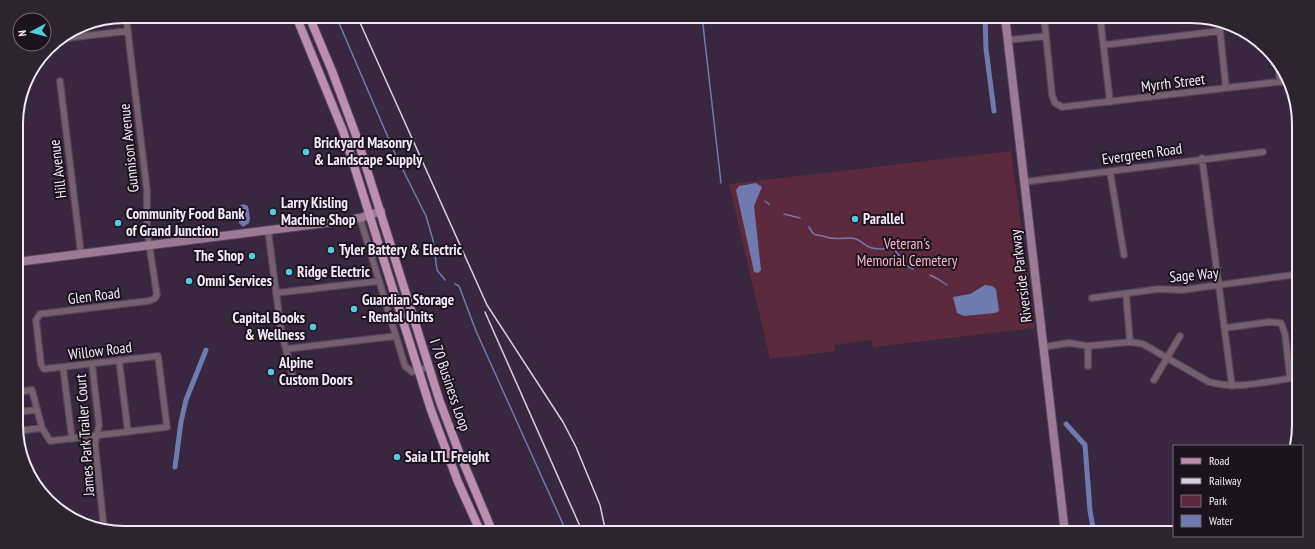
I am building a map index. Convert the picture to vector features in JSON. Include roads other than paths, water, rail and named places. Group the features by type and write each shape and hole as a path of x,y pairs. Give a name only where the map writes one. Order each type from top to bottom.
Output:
{"main road":[{"name":"I 70 Business Loop","path":"299,23 343,131 418,371 444,447 478,526"},
{"name":"I 70 Business Loop","path":"312,23 348,112 381,211 429,367 456,445 490,526"},
{"name":"Riverside Parkway","path":"1006,23 1064,526"},
{"path":"23,261 360,218 381,211"},
{"path":"444,447 456,445"}],"street":[{"name":"Gunnison Avenue","path":"127,23 147,191 147,230 151,245 157,295 154,299"},
{"path":"1008,40 1046,36 1045,23"},
{"path":"1101,23 1110,102"},
{"path":"1220,27 1226,88"},
{"path":"71,38 128,31"},
{"path":"1104,45 1220,31"},
{"name":"Myrrh Street","path":"1046,36 1052,95 1055,103 1062,107 1283,82"},
{"name":"Hill Avenue","path":"60,81 81,254"},
{"name":"Evergreen Road","path":"1024,182 1202,158 1263,152"},
{"path":"1202,158 1232,386"},
{"path":"1110,171 1124,255"},
{"path":"360,218 407,369 412,372 429,367"},
{"path":"268,230 276,293 286,349 293,377"},
{"name":"Sage Way","path":"1092,298 1219,285 1292,275"},
{"path":"276,293 379,281"},
{"path":"1126,294 1130,342"},
{"name":"Glen Road","path":"44,369 41,364 36,320 38,316 154,299"},
{"path":"1043,347 1069,343 1088,346 1130,342 1143,344 1209,382 1232,386 1290,378 1285,334 1280,323 1269,322 1225,328"},
{"path":"286,349 396,336"},
{"path":"1154,380 1180,336"},
{"path":"1088,346 1088,366"},
{"name":"Willow Road","path":"44,369 158,356 167,428 128,432"},
{"path":"23,391 32,390 36,410 42,428 50,441 128,432 119,360"},
{"name":"James Park Trailer Court","path":"92,364 99,425 96,436 104,524"},
{"path":"63,367 72,439"},
{"path":"23,411 36,410"},
{"path":"23,430 42,428"}],"water":[{"path":"756,183 762,187 754,206 761,270 758,273 754,272 736,190 739,186"},
{"path":"243,204 248,206 250,218 249,223 243,227 239,223 237,207"},
{"path":"985,285 992,286 996,289 999,311 995,313 964,316 957,313 953,297 970,294"}],"waterway":[{"path":"339,23 396,156 426,216 433,240 437,270 445,280"},
{"path":"703,23 721,183"},
{"path":"985,23 986,49 994,111"},
{"path":"765,201 769,204"},
{"path":"784,214 800,218"},
{"path":"809,227 816,235 834,239 853,238 870,247 894,250 897,252 903,264 913,269"},
{"path":"930,275 947,285"},
{"path":"455,284 459,286 476,331 564,526"},
{"path":"175,467 181,422 186,400 206,350"},
{"path":"1066,424 1085,445 1090,511 1093,526"}],"railway":[{"path":"360,23 487,305 563,422 576,447 600,505 604,526"},
{"path":"485,312 580,526"}],"place":[{"name":"Brickyard Masonry & Landscape Supply","path":"306,152"},
{"name":"Larry Kisling Machine Shop","path":"273,212"},
{"name":"Parallel","path":"855,219"},
{"name":"Community Food Bank of Grand Junction","path":"118,223"},
{"name":"Tyler Battery & Electric","path":"331,250"},
{"name":"The Shop","path":"252,256"},
{"name":"Ridge Electric","path":"289,272"},
{"name":"Omni Services","path":"189,281"},
{"name":"Guardian Storage - Rental Units","path":"354,309"},
{"name":"Capital Books & Wellness","path":"313,327"},
{"name":"Alpine Custom Doors","path":"271,372"},
{"name":"Saia LTL Freight","path":"397,457"}],"park label":[{"name":"Veteran's Memorial Cemetery","path":"907,252"}]}
